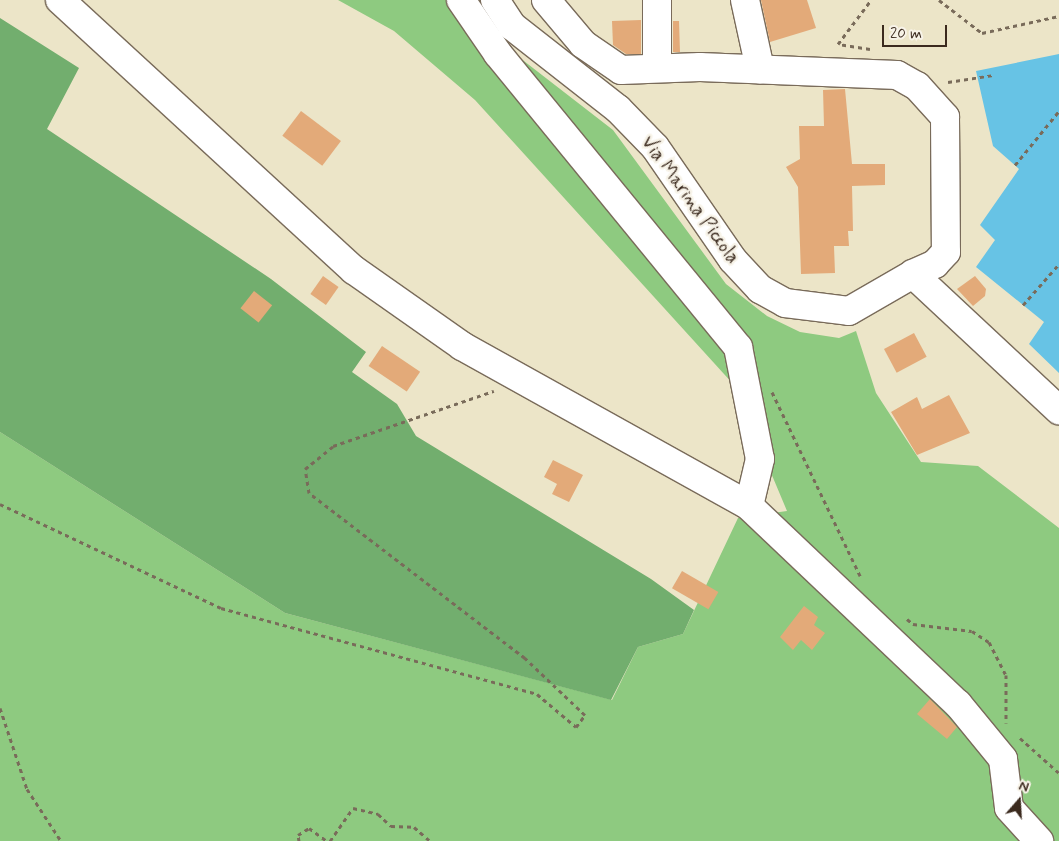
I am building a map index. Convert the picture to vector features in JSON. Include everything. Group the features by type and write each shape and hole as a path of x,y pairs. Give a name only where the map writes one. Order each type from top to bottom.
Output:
{"lane":[{"path":"60,0 354,270 462,346 749,506 958,704 1003,759 1009,808 1039,841"},
{"path":"461,0 498,54 694,290 738,347 760,459 749,506"},
{"name":"Via Marina Piccola","path":"495,0 512,26 618,109 655,147 733,260 760,289 785,303 849,311 913,274 935,264 946,252 945,117 917,86 897,75 760,69 657,68 622,70 583,44 546,0"},
{"path":"657,0 657,68"},
{"path":"745,0 760,69"},
{"path":"913,274 1059,410"}],"path":[{"path":"869,74 870,46 838,44 871,0"},
{"path":"939,0 982,33 1059,16"},
{"path":"948,82 994,75"},
{"path":"1015,165 1059,111"},
{"path":"1023,305 1059,264"},
{"path":"744,371 775,395 862,580"},
{"path":"0,504 221,608 537,694 576,727 585,715 525,658 308,493 305,469 333,446 524,381"},
{"path":"899,612 913,624 972,631 989,642 1006,675 1006,726"},
{"path":"0,708 27,789 61,841"},
{"path":"1014,733 1059,773"},
{"path":"299,841 298,835 309,828 329,841 354,808 378,814 391,826 414,827 430,841"}],"green space":[{"path":"338,0 469,0 511,51 613,130 726,284 767,316 800,332 839,338 856,331 876,393 921,462 978,466 1059,528 1059,841 0,841 0,432 285,613 612,700 638,647 683,634 738,518 787,511 734,385 475,100 394,31"},
{"path":"0,18 79,68 47,129 271,279 366,352 352,372 397,404 416,436 651,579 694,610 683,634 638,647 611,700 285,613 0,432"}],"water":[{"path":"1059,54 1059,373 1029,344 1044,322 976,267 995,240 980,225 1019,169 993,146 976,71"}],"building":[{"path":"761,0 807,0 816,28 770,42"},
{"path":"641,20 641,54 626,54 613,45 612,21"},
{"path":"673,21 679,21 680,52 673,52"},
{"path":"845,89 852,164 885,164 885,185 852,186 853,231 848,231 849,246 834,246 835,273 801,274 798,187 786,167 800,159 799,126 824,126 823,90"},
{"path":"301,111 341,141 322,166 282,136"},
{"path":"323,276 339,287 326,305 310,294"},
{"path":"975,276 986,289 985,296 973,306 957,289"},
{"path":"254,291 272,305 259,322 240,308"},
{"path":"914,333 927,357 897,373 884,349"},
{"path":"382,346 420,372 407,392 369,366"},
{"path":"949,395 970,433 917,455 891,412 917,397 922,409"},
{"path":"553,460 583,475 569,502 552,494 557,484 544,477"},
{"path":"682,571 718,592 708,609 672,588"},
{"path":"804,606 818,617 814,625 825,633 812,650 801,640 793,650 780,637"},
{"path":"930,699 957,727 947,739 917,714"}]}
